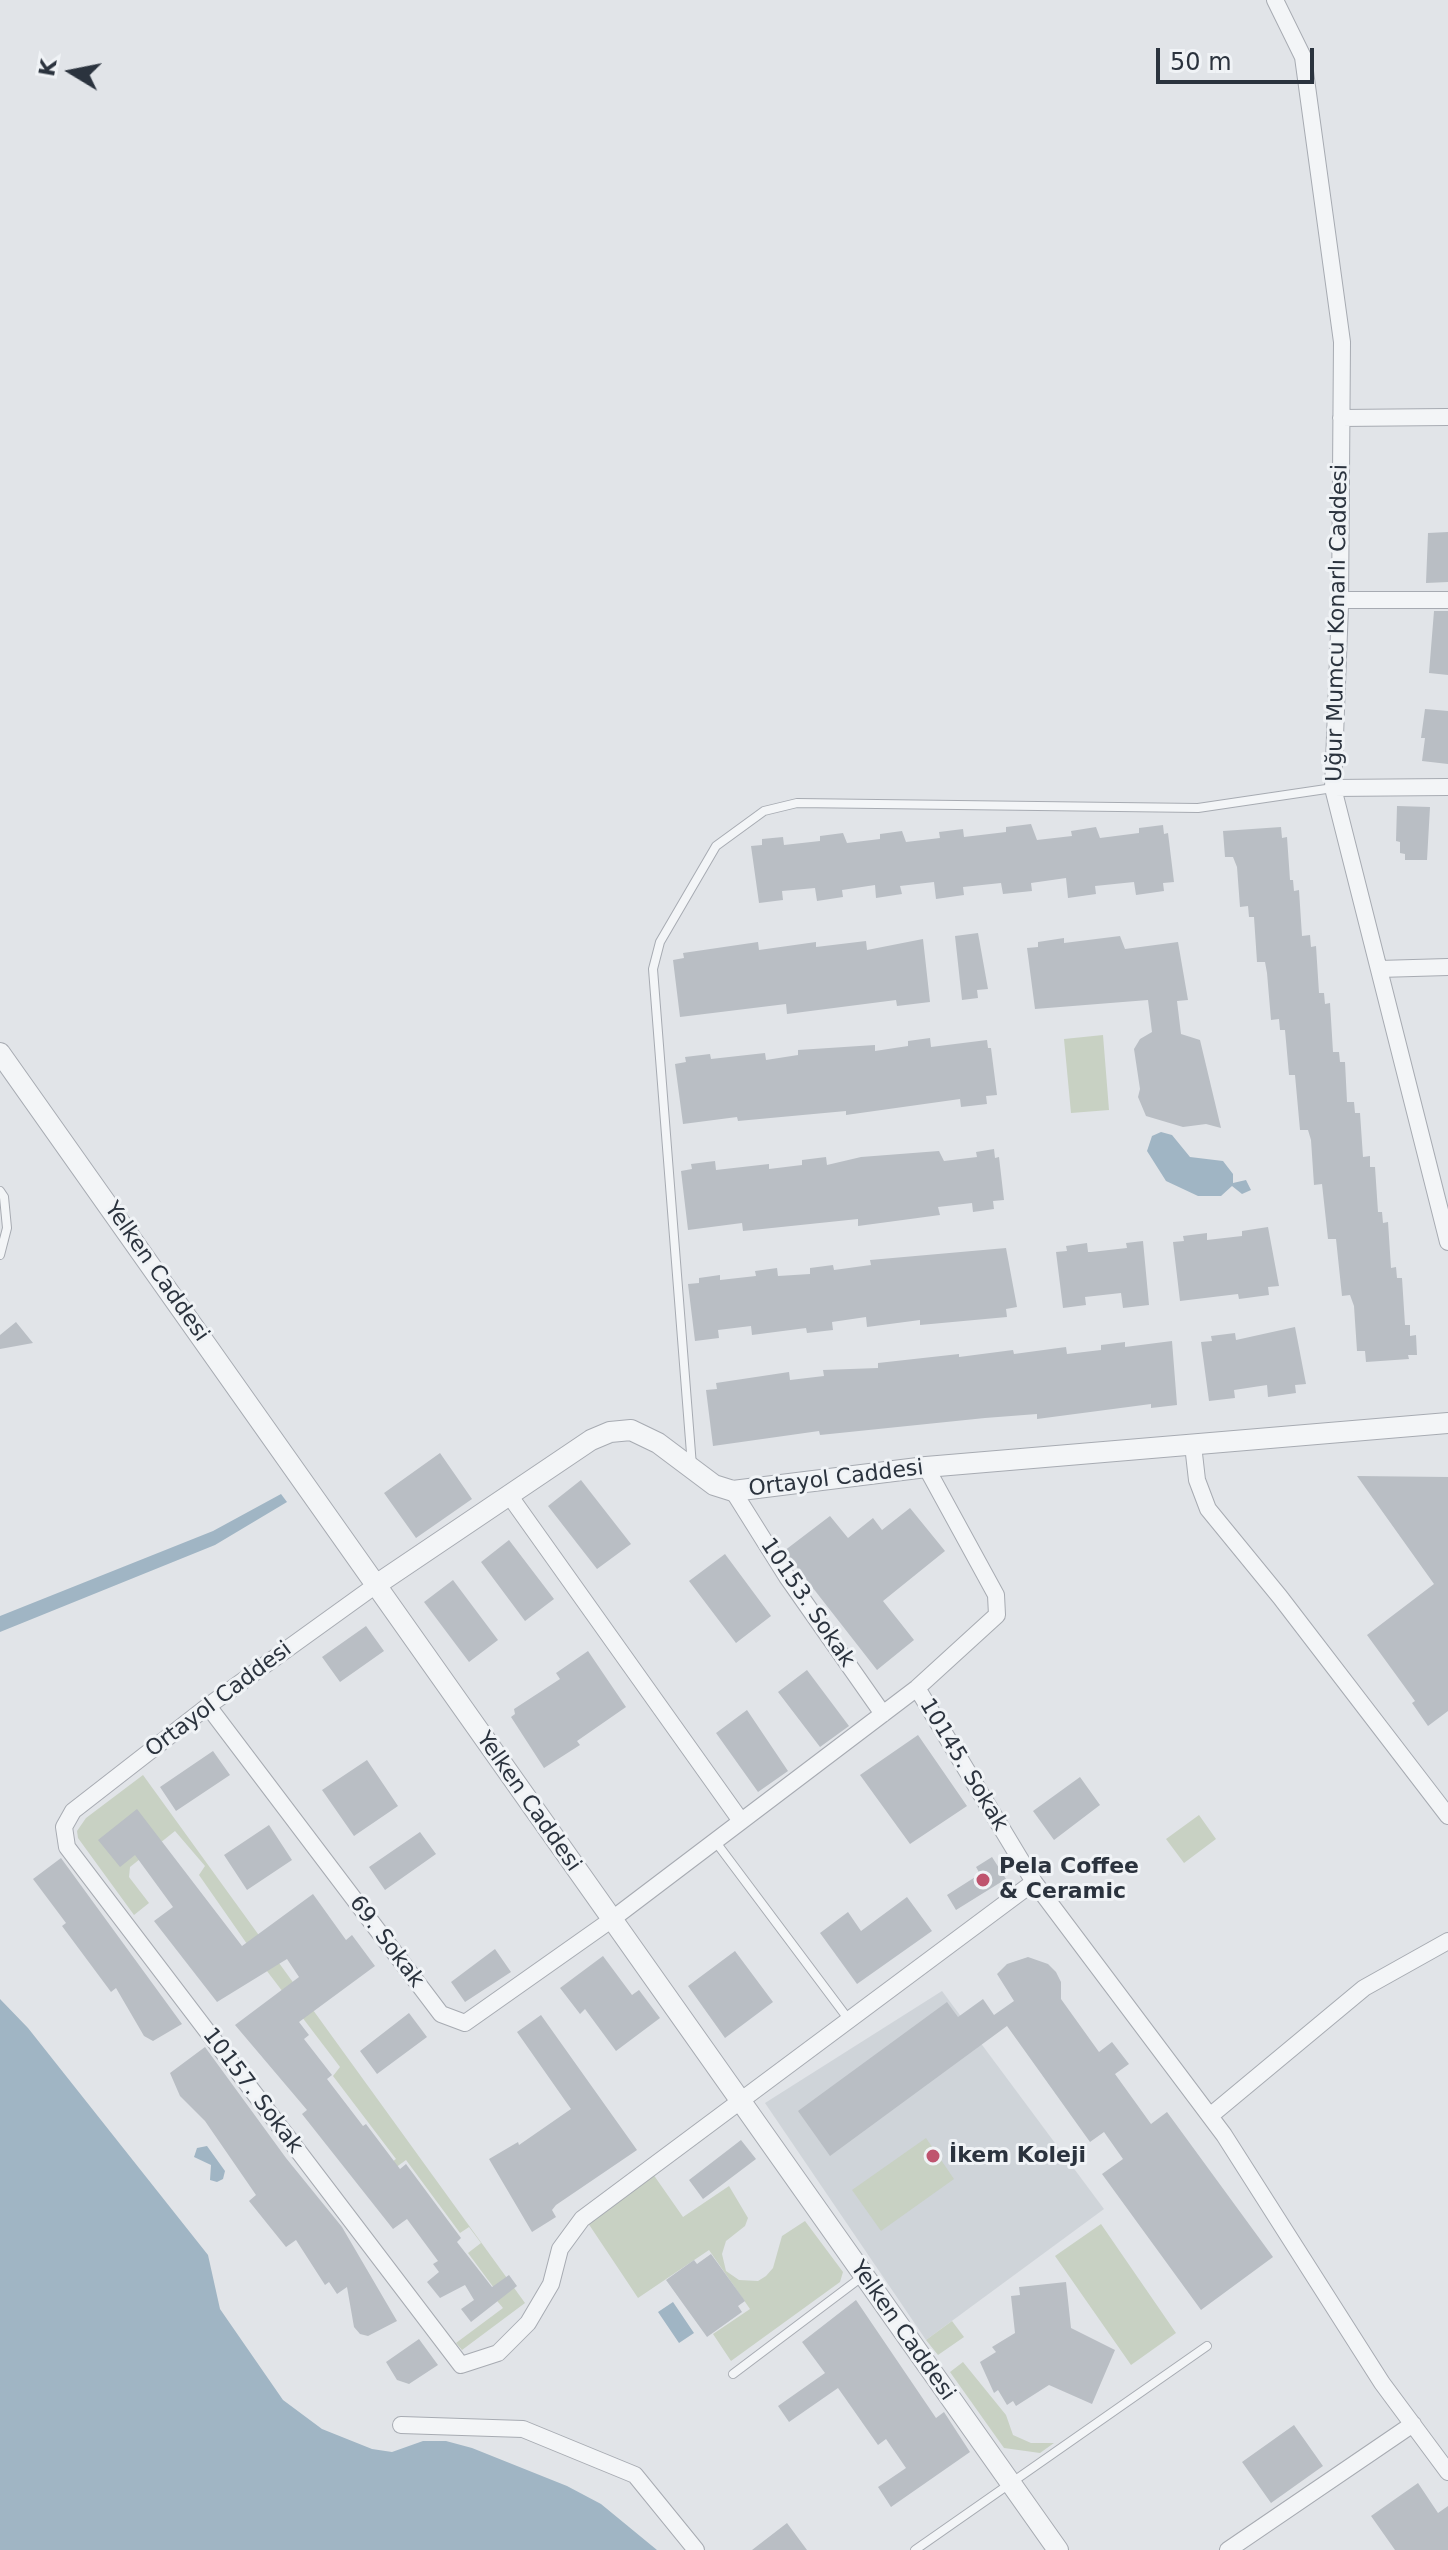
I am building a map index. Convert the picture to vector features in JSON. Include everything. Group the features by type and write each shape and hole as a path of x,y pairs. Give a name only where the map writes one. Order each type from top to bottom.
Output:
{"street":[{"name":"Uğur Mumcu Konarlı Caddesi","path":"1275,0 1303,57 1342,342 1340,600 1333,788 1448,1240"},
{"path":"1341,418 1448,417"},
{"path":"1340,600 1448,600"},
{"path":"1333,788 1448,787"},
{"path":"1379,969 1448,967"},
{"name":"Yelken Caddesi","path":"0,1053 1058,2550"},
{"name":"Ortayol Caddesi","path":"73,1811 208,1706 376,1585 591,1440 610,1432 631,1430 658,1443 714,1485 733,1491 926,1467 1448,1423"},
{"path":"1193,1445 1197,1480 1208,1509 1280,1597 1448,1816"},
{"name":"69. Sokak","path":"208,1706 441,2014 454,2022 465,2023 611,1920 917,1688 997,1615 996,1595 926,1467"},
{"name":"10153. Sokak","path":"733,1491 787,1577 883,1714"},
{"path":"509,1495 741,1821"},
{"name":"10145. Sokak","path":"917,1688 1034,1882 1210,2116 1382,2383 1448,2472"},
{"name":"10157. Sokak","path":"73,1811 64,1827 67,1847 461,2365 498,2353 528,2323 551,2284 560,2249 582,2219 740,2102"},
{"path":"740,2102 1034,1882"},
{"path":"1210,2116 1364,1988 1448,1941"},
{"path":"1228,2550 1413,2424"},
{"path":"401,2425 523,2429 635,2475 696,2550"}],"lane":[{"path":"692,1471 653,969 660,942 716,846 764,811 797,803 1198,808 1333,788"},
{"path":"0,1191 4,1197 7,1228 0,1255"},
{"path":"715,1841 849,2021"},
{"path":"733,2374 863,2276"},
{"path":"915,2550 1207,2346"}],"shaded area":[{"name":"İkem Koleji","path":"942,1991 1104,2209 926,2340 765,2103"}],"green space":[{"path":"1103,1035 1109,1110 1071,1113 1064,1039"},
{"path":"143,1775 525,2303 462,2350 456,2343 503,2308 493,2296 497,2292 468,2253 481,2243 469,2227 460,2233 406,2160 365,2190 360,2185 396,2159 333,2076 340,2067 254,1954 199,1875 205,1866 175,1831 130,1867 129,1877 149,1903 134,1915 78,1838 77,1831 86,1818"},
{"path":"1199,1815 1216,1839 1184,1863 1166,1839"},
{"path":"926,2138 954,2179 881,2231 852,2190"},
{"path":"653,2174 683,2217 729,2186 748,2218 745,2226 726,2241 722,2254 726,2271 739,2280 758,2281 766,2276 773,2268 782,2236 805,2221 843,2272 840,2282 731,2361 713,2334 750,2309 709,2250 638,2298 586,2220"},
{"path":"1101,2224 1176,2333 1131,2365 1055,2256"},
{"path":"952,2321 964,2337 938,2355 926,2340"},
{"path":"963,2362 1006,2415 1013,2435 1031,2443 1054,2443 1040,2453 1004,2448 950,2372"}],"water":[{"path":"1161,1132 1172,1135 1190,1157 1223,1161 1233,1174 1233,1183 1246,1180 1251,1190 1242,1194 1232,1186 1221,1196 1198,1196 1166,1181 1147,1151 1152,1136"},
{"path":"281,1494 287,1502 215,1545 0,1632 0,1616 213,1531"},
{"path":"0,1999 28,2028 208,2255 220,2309 283,2400 322,2429 372,2449 392,2452 423,2441 446,2441 472,2448 567,2486 601,2504 657,2550 0,2550"},
{"path":"207,2146 225,2171 223,2179 217,2182 210,2180 211,2165 194,2157 197,2148"},
{"path":"673,2302 694,2333 679,2343 658,2312"}],"building":[{"path":"1448,532 1448,582 1426,583 1428,533"},
{"path":"1434,611 1448,611 1448,675 1429,673"},
{"path":"1425,709 1448,711 1448,764 1422,761"},
{"path":"1397,806 1430,807 1427,860 1405,860 1405,854 1400,853 1400,842 1396,841"},
{"path":"1031,824 1037,840 1072,836 1071,831 1096,827 1100,838 1139,833 1139,828 1163,825 1164,834 1168,833 1174,882 1163,883 1164,891 1136,895 1134,882 1095,886 1096,894 1068,898 1066,878 1031,883 1032,891 1003,894 1001,883 963,887 964,895 936,899 934,882 900,886 902,894 876,898 875,885 842,890 843,897 817,901 815,888 782,891 783,900 759,903 751,846 762,845 762,839 783,837 784,845 820,841 820,836 843,833 847,843 880,839 880,834 902,831 906,842 940,838 939,832 963,829 964,837 1006,832 1006,827"},
{"path":"1281,827 1282,838 1287,837 1290,880 1293,880 1294,891 1299,890 1302,936 1310,935 1311,947 1316,946 1319,993 1324,993 1325,1004 1330,1003 1333,1052 1339,1052 1340,1062 1345,1062 1347,1102 1354,1102 1355,1113 1360,1113 1363,1157 1370,1156 1370,1167 1375,1167 1378,1212 1382,1212 1383,1223 1388,1222 1391,1268 1396,1267 1397,1278 1402,1278 1405,1325 1410,1325 1410,1336 1416,1335 1417,1355 1408,1355 1409,1359 1366,1362 1365,1351 1357,1351 1354,1306 1350,1295 1342,1296 1336,1239 1328,1239 1322,1184 1314,1185 1311,1140 1308,1130 1300,1130 1295,1075 1289,1075 1285,1030 1280,1030 1279,1019 1271,1020 1265,962 1257,962 1254,917 1249,917 1248,906 1240,907 1237,867 1233,857 1225,857 1223,831"},
{"path":"978,933 988,989 977,990 978,998 962,1000 955,936"},
{"path":"1120,936 1125,949 1178,942 1188,1000 1177,1001 1181,1034 1200,1040 1221,1128 1206,1124 1183,1127 1146,1116 1138,1097 1140,1089 1134,1049 1140,1039 1152,1032 1148,1000 1035,1009 1027,948 1038,947 1038,942 1064,938 1064,943"},
{"path":"923,939 930,1002 897,1006 896,1000 787,1014 786,1004 680,1017 673,960 684,958 683,953 758,942 759,950 816,942 816,947 866,941 867,950"},
{"path":"930,1038 931,1047 987,1040 988,1048 991,1048 997,1095 986,1096 987,1104 961,1107 960,1099 846,1115 846,1111 738,1121 737,1117 683,1124 675,1064 686,1062 685,1057 710,1054 711,1059 765,1053 766,1060 798,1055 798,1050 875,1045 875,1051 908,1046 908,1041"},
{"path":"994,1149 995,1158 999,1157 1004,1200 993,1201 994,1209 973,1212 972,1203 938,1207 940,1215 858,1226 858,1219 743,1231 742,1223 688,1230 681,1171 692,1169 691,1164 715,1161 716,1170 769,1164 769,1169 802,1165 802,1160 826,1157 827,1165 861,1157 939,1151 944,1161 977,1157 976,1152"},
{"path":"1268,1227 1279,1286 1268,1287 1269,1295 1239,1299 1238,1294 1180,1301 1173,1242 1184,1241 1183,1236 1207,1233 1207,1240 1242,1236 1242,1231"},
{"path":"1143,1241 1149,1305 1123,1308 1121,1293 1085,1297 1086,1305 1063,1308 1056,1252 1067,1251 1066,1246 1087,1243 1088,1252 1091,1252 1127,1248 1126,1243"},
{"path":"1006,1248 1017,1307 1006,1309 1007,1317 920,1325 920,1320 867,1327 866,1317 832,1322 833,1330 807,1333 806,1328 752,1335 751,1326 718,1330 719,1338 695,1341 688,1284 699,1283 699,1278 720,1275 720,1280 756,1276 755,1271 777,1268 778,1276 810,1274 810,1268 833,1265 834,1270 871,1265 870,1260"},
{"path":"16,1322 33,1343 0,1349 0,1335"},
{"path":"1295,1327 1306,1384 1295,1385 1296,1393 1268,1397 1267,1385 1234,1390 1235,1398 1209,1401 1201,1342 1212,1341 1211,1336 1235,1333 1236,1340"},
{"path":"1172,1341 1177,1405 1151,1408 1151,1404 1037,1419 1037,1414 820,1435 819,1431 713,1446 706,1390 717,1389 716,1383 789,1372 790,1380 824,1376 823,1370 878,1368 878,1363 959,1354 959,1357 1013,1350 1014,1354 1066,1347 1067,1354 1101,1350 1101,1345 1125,1342 1125,1347"},
{"path":"440,1453 472,1499 416,1538 384,1493"},
{"path":"1357,1476 1448,1477 1448,1711 1428,1726 1412,1703 1415,1701 1367,1635 1434,1584"},
{"path":"581,1480 631,1544 597,1569 548,1506"},
{"path":"910,1508 945,1551 883,1601 914,1640 877,1670 784,1551 830,1516 848,1538 873,1518 882,1530"},
{"path":"509,1540 554,1599 525,1621 481,1562"},
{"path":"725,1554 771,1616 736,1643 689,1581"},
{"path":"453,1580 498,1640 469,1662 424,1602"},
{"path":"366,1626 384,1651 340,1682 322,1657"},
{"path":"588,1651 626,1707 577,1741 580,1745 544,1768 511,1717 515,1714 514,1709 560,1679 556,1673"},
{"path":"807,1670 849,1726 820,1747 778,1692"},
{"path":"747,1710 788,1771 758,1792 716,1733"},
{"path":"918,1735 967,1806 910,1844 860,1775"},
{"path":"213,1751 230,1775 176,1811 160,1787"},
{"path":"367,1760 398,1806 354,1836 322,1790"},
{"path":"1080,1777 1100,1805 1054,1840 1033,1811"},
{"path":"137,1809 242,1946 313,1894 346,1940 352,1935 375,1966 299,2022 309,2035 304,2039 332,2075 327,2079 400,2169 406,2164 461,2238 457,2242 492,2287 509,2275 517,2286 471,2322 461,2309 474,2300 465,2285 440,2298 427,2282 439,2272 433,2264 438,2261 407,2219 393,2229 302,2114 307,2110 235,2025 299,1977 287,1959 217,2002 154,1921 173,1907 135,1855 120,1867 98,1840"},
{"path":"269,1825 292,1860 247,1890 224,1855"},
{"path":"420,1832 436,1854 385,1890 369,1867"},
{"path":"992,1857 1006,1879 956,1910 947,1895 980,1874 976,1867"},
{"path":"61,1858 182,2024 153,2041 144,2036 116,1988 111,1992 62,1926 66,1923 33,1879"},
{"path":"907,1897 932,1931 857,1984 820,1933 848,1912 861,1931"},
{"path":"495,1949 511,1972 465,2002 451,1982"},
{"path":"735,1951 773,2002 725,2038 688,1986"},
{"path":"603,1956 632,1995 639,1990 660,2018 616,2051 585,2009 580,2014 560,1988"},
{"path":"1028,1957 1048,1964 1056,1972 1061,1982 1061,1999 1099,2052 1112,2042 1129,2064 1115,2074 1151,2124 1167,2112 1273,2257 1201,2310 1102,2174 1123,2159 1104,2132 1090,2142 1007,2026 830,2156 798,2111 947,2002 958,2017 983,1999 994,2015 1014,2001 997,1974 1007,1964"},
{"path":"409,2013 427,2037 377,2074 360,2051"},
{"path":"541,2015 637,2150 556,2205 552,2210 556,2217 532,2232 489,2159 518,2142 519,2145 571,2109 517,2032"},
{"path":"205,2047 286,2158 342,2227 397,2321 368,2336 360,2334 354,2327 347,2287 337,2294 329,2282 325,2285 296,2240 286,2247 249,2201 256,2195 205,2121 180,2096 170,2073"},
{"path":"741,2140 756,2159 703,2199 689,2180"},
{"path":"711,2254 745,2301 738,2306 742,2312 707,2337 666,2280 694,2260 697,2264"},
{"path":"1066,2282 1071,2328 1115,2350 1092,2404 1049,2385 1016,2406 1013,2401 1007,2405 998,2390 994,2393 980,2362 996,2352 992,2347 1015,2333 1011,2296 1020,2295 1019,2287"},
{"path":"856,2300 936,2418 944,2412 970,2452 891,2507 878,2487 906,2468 886,2439 878,2445 838,2388 789,2422 778,2406 825,2373 802,2342"},
{"path":"419,2339 438,2365 409,2384 397,2380 386,2362"},
{"path":"1294,2425 1323,2466 1271,2503 1242,2462"},
{"path":"1418,2483 1438,2513 1448,2506 1448,2550 1395,2550 1371,2516"},
{"path":"787,2523 807,2550 752,2550"}],"place":[{"name":"Pela Coffee & Ceramic","path":"983,1880"},
{"name":"İkem Koleji","path":"933,2156"}]}
